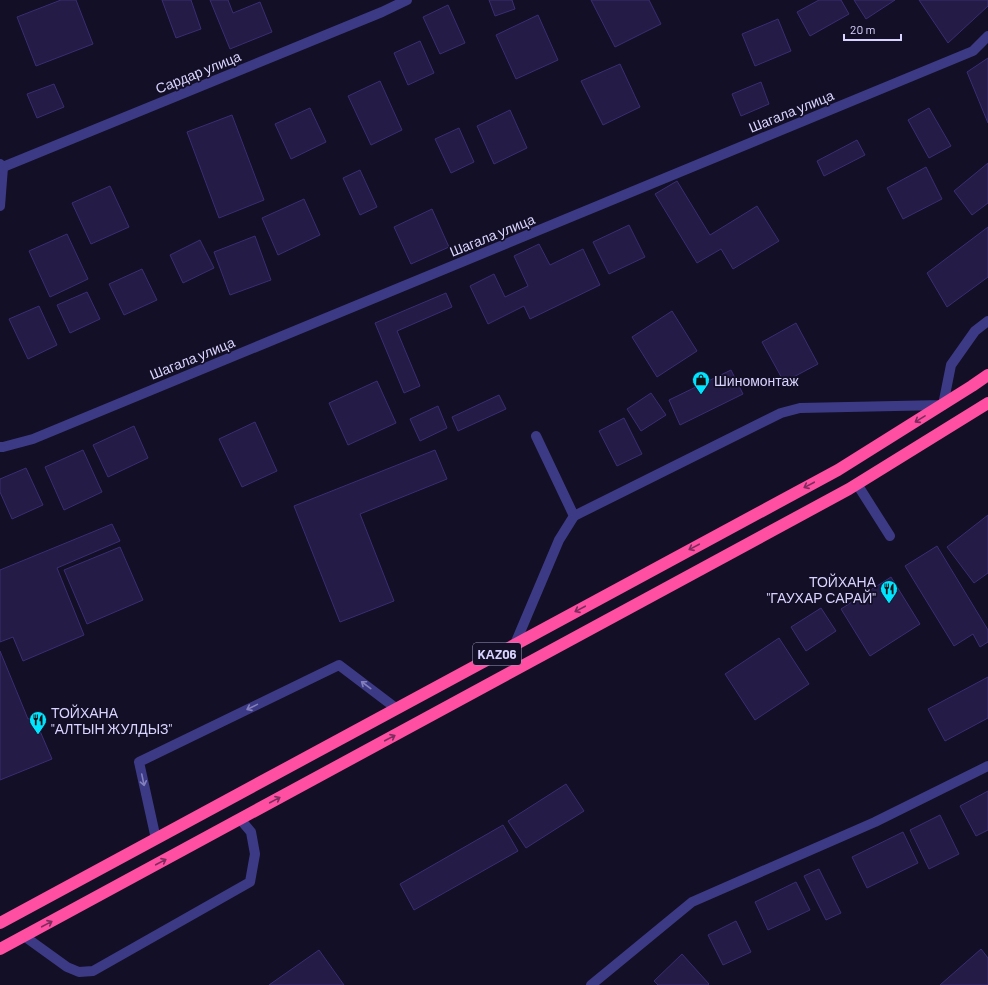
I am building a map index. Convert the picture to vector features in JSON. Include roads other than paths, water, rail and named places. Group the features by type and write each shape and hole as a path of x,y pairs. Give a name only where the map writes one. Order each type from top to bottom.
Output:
{"highway":[{"name":"KАZ06","path":"0,923 838,470 943,405 988,375"},
{"name":"KАZ06","path":"0,949 857,484 988,403"}],"street":[{"name":"Сардар улица","path":"2,166 382,12 407,0"},
{"name":"Шагала улица","path":"0,447 33,439 973,51 988,36"},
{"path":"0,206 2,166"},
{"path":"515,644 559,540 574,516 782,413 800,408 943,405 951,365 975,330 988,321"},
{"path":"536,436 574,516"},
{"path":"857,484 890,536"},
{"path":"156,839 139,762 339,665 397,709"},
{"path":"591,985 692,902 875,822 988,766"},
{"path":"24,936 67,967 79,972 94,972 250,882 255,854 252,832 240,819"}],"place":[{"name":"Шиномонтаж","path":"701,395"},
{"name":"ТОЙХАНА \"ГАУХАР САРАЙ\"","path":"889,604"},
{"name":"ТОЙХАНА \"АЛТЫН ЖУЛДЫЗ\"","path":"38,735"}]}
